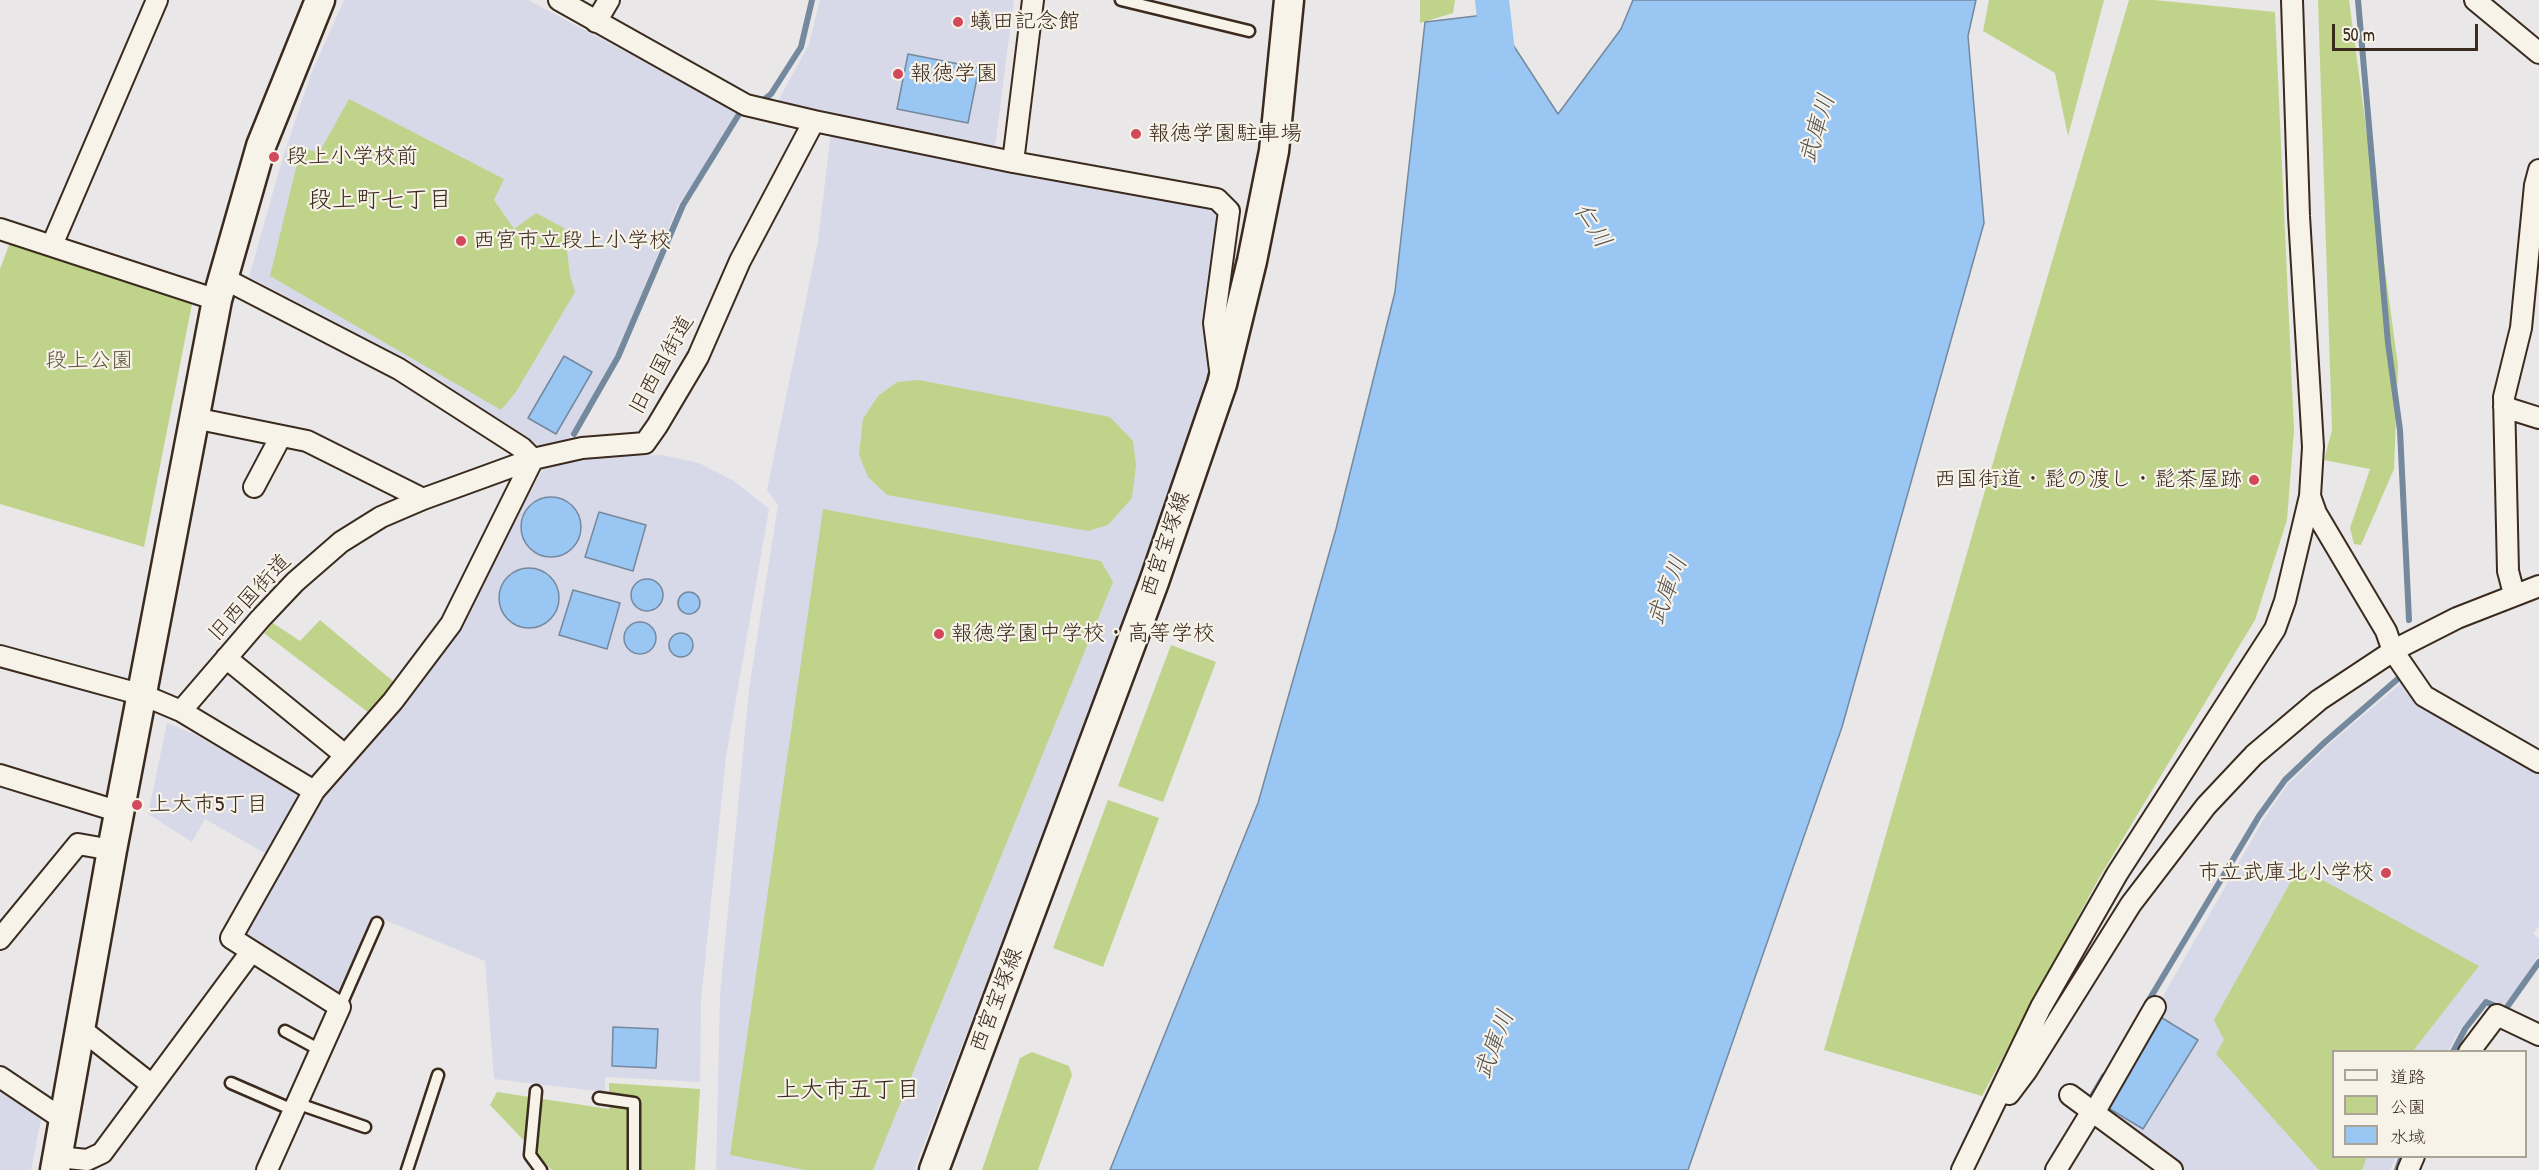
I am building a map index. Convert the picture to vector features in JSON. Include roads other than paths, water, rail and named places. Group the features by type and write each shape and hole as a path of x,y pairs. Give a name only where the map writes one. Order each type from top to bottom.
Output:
{"main road":[{"path":"57,1164 112,850 220,289 261,146 320,0"},
{"name":"西宮宝塚線","path":"934,1170 1154,582 1222,384 1252,261 1274,151 1289,0"}],"street":[{"path":"52,245 156,0"},
{"path":"559,0 746,105 1013,162 1217,199 1229,211 1214,323 1222,384"},
{"path":"596,22 609,0"},
{"path":"1013,162 1033,0"},
{"path":"1962,1170 2041,1007 2116,874 2275,629 2285,601 2310,496 2313,447 2298,204 2292,0"},
{"path":"2475,0 2539,53"},
{"name":"旧西国街道","path":"181,711 295,582 341,542 381,518 423,499 533,459 582,448 645,443 698,357 740,261 814,121"},
{"path":"2514,594 2508,571 2504,397 2521,328 2535,185 2539,170"},
{"path":"0,230 220,289 399,369 522,447 533,459 451,624 393,701 314,791 231,938 340,1007 267,1170"},
{"path":"2504,407 2539,418"},
{"path":"194,418 307,441 423,499"},
{"path":"254,487 281,436"},
{"path":"2310,496 2316,513 2386,631 2393,651 2424,696 2539,762"},
{"path":"1978,1136 2027,1070 2131,904 2206,806 2254,755 2319,700 2393,651 2457,618 2539,586"},
{"path":"0,656 143,696 181,711 314,791"},
{"path":"226,658 345,755"},
{"path":"0,775 120,812"},
{"path":"0,939 78,844 112,850"},
{"path":"57,1164 87,1160 102,1153 251,952"},
{"path":"2056,1170 2090,1110 2098,1106 2155,1007"},
{"path":"2471,1050 2497,1015 2539,1035"},
{"path":"81,1029 152,1085"},
{"path":"0,1077 64,1120"},
{"path":"2070,1095 2172,1170"}],"lane":[{"path":"1121,0 1249,31"},
{"path":"340,1007 377,923"},
{"path":"285,1031 320,1050"},
{"path":"406,1170 438,1075"},
{"path":"231,1083 295,1107 365,1127"},
{"path":"536,1091 530,1155 541,1170"},
{"path":"599,1098 634,1103 634,1170"}],"water":[{"name":"武庫川","path":"1633,0 1976,0 1968,36 1984,223 1842,727 1688,1170 1110,1170 1258,803 1336,529 1395,292 1425,22 1493,14 1558,114 1621,29"},
{"path":"908,54 979,68 968,123 897,109"},
{"path":"564,356 592,372 556,434 528,418"},
{"path":"545,497 557,497 568,502 576,510 581,527 579,539 568,552 557,557 545,557 534,552 526,544 521,533 521,521 526,510 534,502"},
{"path":"599,512 646,525 633,571 585,557"},
{"path":"523,568 535,568 551,576 557,586 559,598 557,610 551,620 535,628 523,628 507,620 499,604 499,592 507,576"},
{"path":"647,579 658,584 663,595 658,606 647,611 636,606 631,595 636,584"},
{"path":"573,590 620,603 607,649 559,635"},
{"path":"689,592 697,595 700,603 697,611 689,614 681,611 678,603 681,595"},
{"path":"640,622 651,627 656,638 651,649 640,654 629,649 624,638 629,627"},
{"path":"681,633 689,637 693,645 689,653 681,657 673,653 669,645 673,637"},
{"path":"2159,1016 2198,1040 2143,1129 2105,1106"},
{"path":"613,1027 658,1029 656,1068 612,1066"}],"waterway":[{"path":"762,101 771,94 801,47 812,0"},
{"name":"仁川","path":"1492,0 1499,61"},
{"path":"2358,0 2388,343 2400,430 2409,620"},
{"path":"574,434 618,357 683,205 741,111"},
{"path":"2146,1005 2259,816 2285,780 2400,677"},
{"path":"2454,1050 2465,1029 2486,1002 2505,1010 2539,962"},
{"path":"2088,1103 2104,1076"},
{"path":"2397,1170 2401,1158"}],"place":[{"name":"蟻田記念館","path":"958,22"},
{"name":"報徳学園","path":"898,74"},
{"name":"報徳学園駐車場","path":"1136,134"},
{"name":"段上小学校前","path":"274,157"},
{"name":"西宮市立段上小学校","path":"461,241"},
{"name":"西国街道・髭の渡し・髭茶屋跡","path":"2254,480"},
{"name":"報徳学園中学校・高等学校","path":"939,634"},
{"name":"上大市5丁目","path":"137,805"},
{"name":"市立武庫北小学校","path":"2386,873"}],"district":[{"name":"段上町七丁目","path":"380,201"},
{"name":"上大市五丁目","path":"848,1091"}],"park label":[{"name":"段上公園","path":"89,361"}]}
